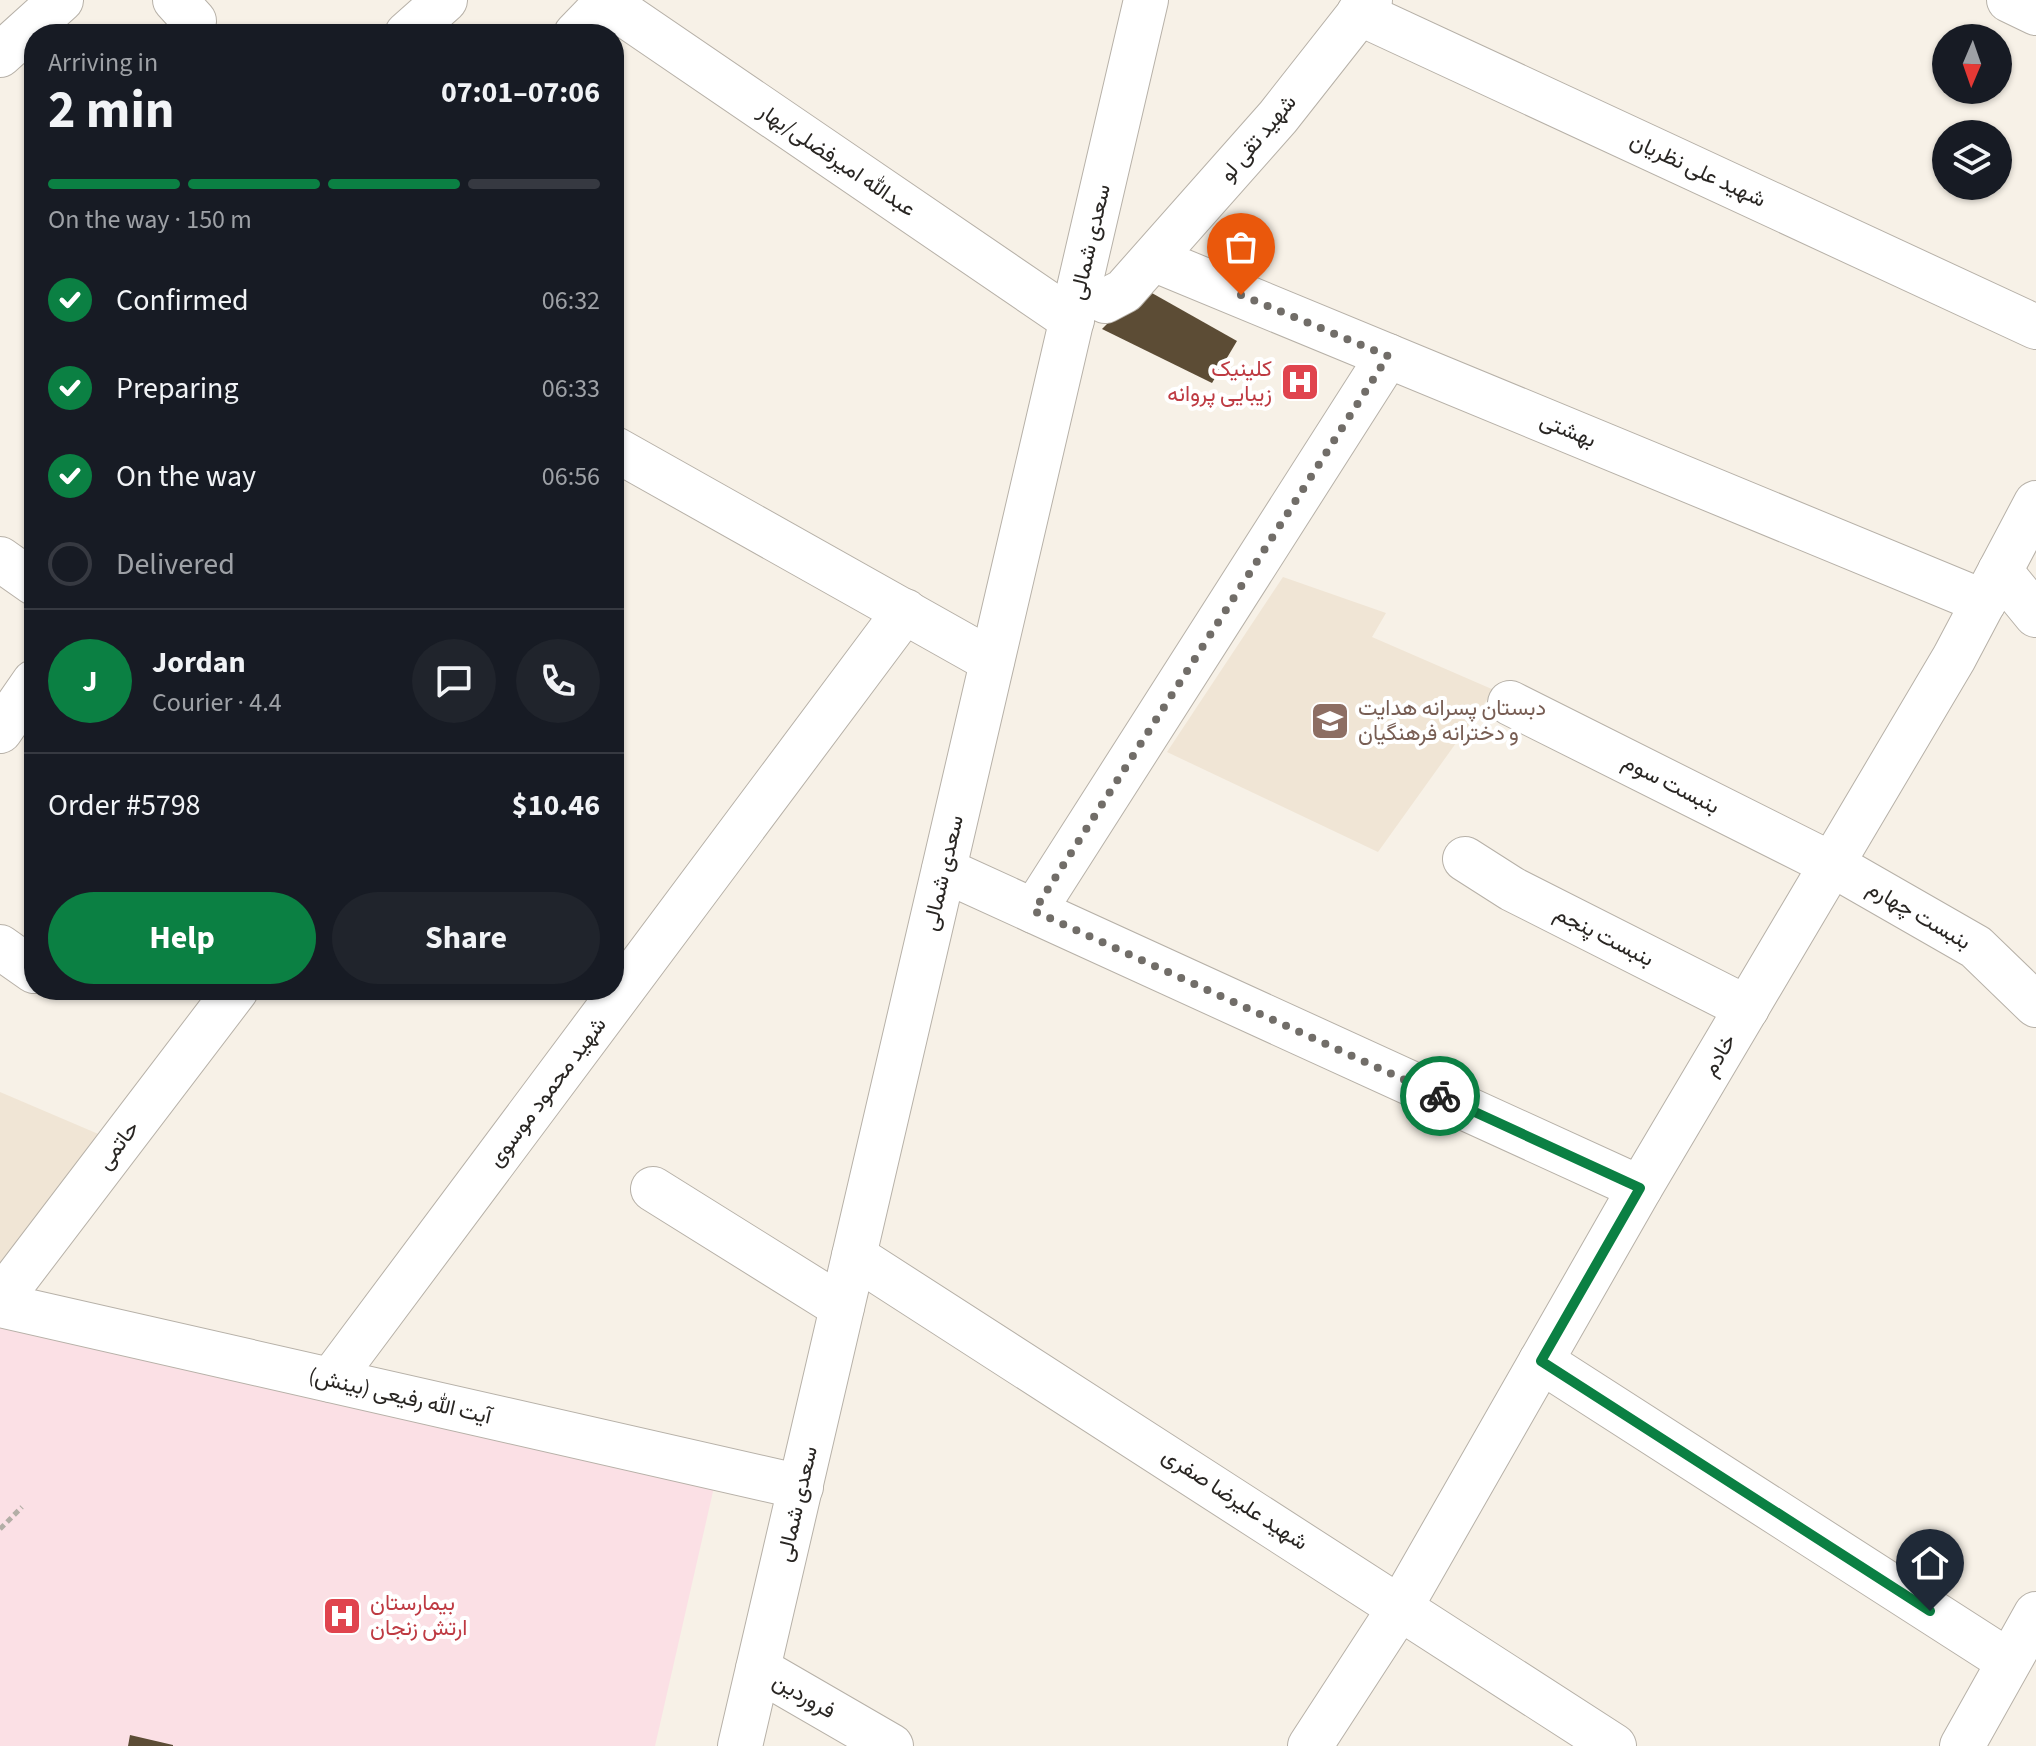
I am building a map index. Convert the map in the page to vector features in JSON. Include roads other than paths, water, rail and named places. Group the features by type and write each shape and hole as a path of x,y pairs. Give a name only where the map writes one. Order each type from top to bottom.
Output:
{"street":[{"path":"418,24 445,0"},
{"name":"سعدی شمالی","path":"740,1746 1039,463 1088,310 1131,63 1146,0"},
{"path":"2009,0 2036,13"},
{"path":"585,24 605,1"},
{"name":"عبدالله امیرفضلی/بهار","path":"605,1 1088,310"},
{"path":"26,24 41,6"},
{"name":"شهید تقی لو","path":"1088,310 1124,291 1278,117 1364,6"},
{"name":"شهید علی نظریان","path":"1364,6 2036,327"},
{"path":"0,55 24,26"},
{"name":"بهشتی","path":"1153,259 1388,356 1992,586"},
{"path":"1034,911 1388,356"},
{"path":"624,454 992,661"},
{"name":"خادم","path":"1310,1746 1401,1606 1640,1188 1833,865 2036,503"},
{"path":"0,559 24,576"},
{"path":"1992,586 2036,615"},
{"name":"شهید محمود موسوی","path":"624,978 905,611"},
{"path":"0,731 24,696"},
{"name":"بنبست سوم","path":"1510,703 1833,865"},
{"name":"بنبست پنجم","path":"1465,859 1512,889 1747,1008"},
{"name":"بنبست چهارم","path":"1833,865 1976,947 2036,1005"},
{"path":"944,870 1640,1188"},
{"path":"0,947 24,964"},
{"name":"حاتمی","path":"0,1303 228,1000"},
{"name":"شهید محمود موسوی","path":"331,1380 608,1000"},
{"path":"653,1189 842,1307"},
{"name":"شهید علیرضا صفری","path":"854,1256 1614,1746"},
{"name":"آیت الله رفیعی (بینش)","path":"0,1303 801,1487"},
{"path":"1541,1361 2008,1661"},
{"path":"1962,1746 2036,1614"},
{"name":"فروردین","path":"758,1669 891,1746"}],"place":[{"name":"کلینیک زیبایی پروانه","path":"1300,382"},
{"name":"دبستان پسرانه هدایت و دخترانه فرهنگیان","path":"1330,721"},
{"name":"بیمارستان ارتش زنجان","path":"342,1616"}]}
